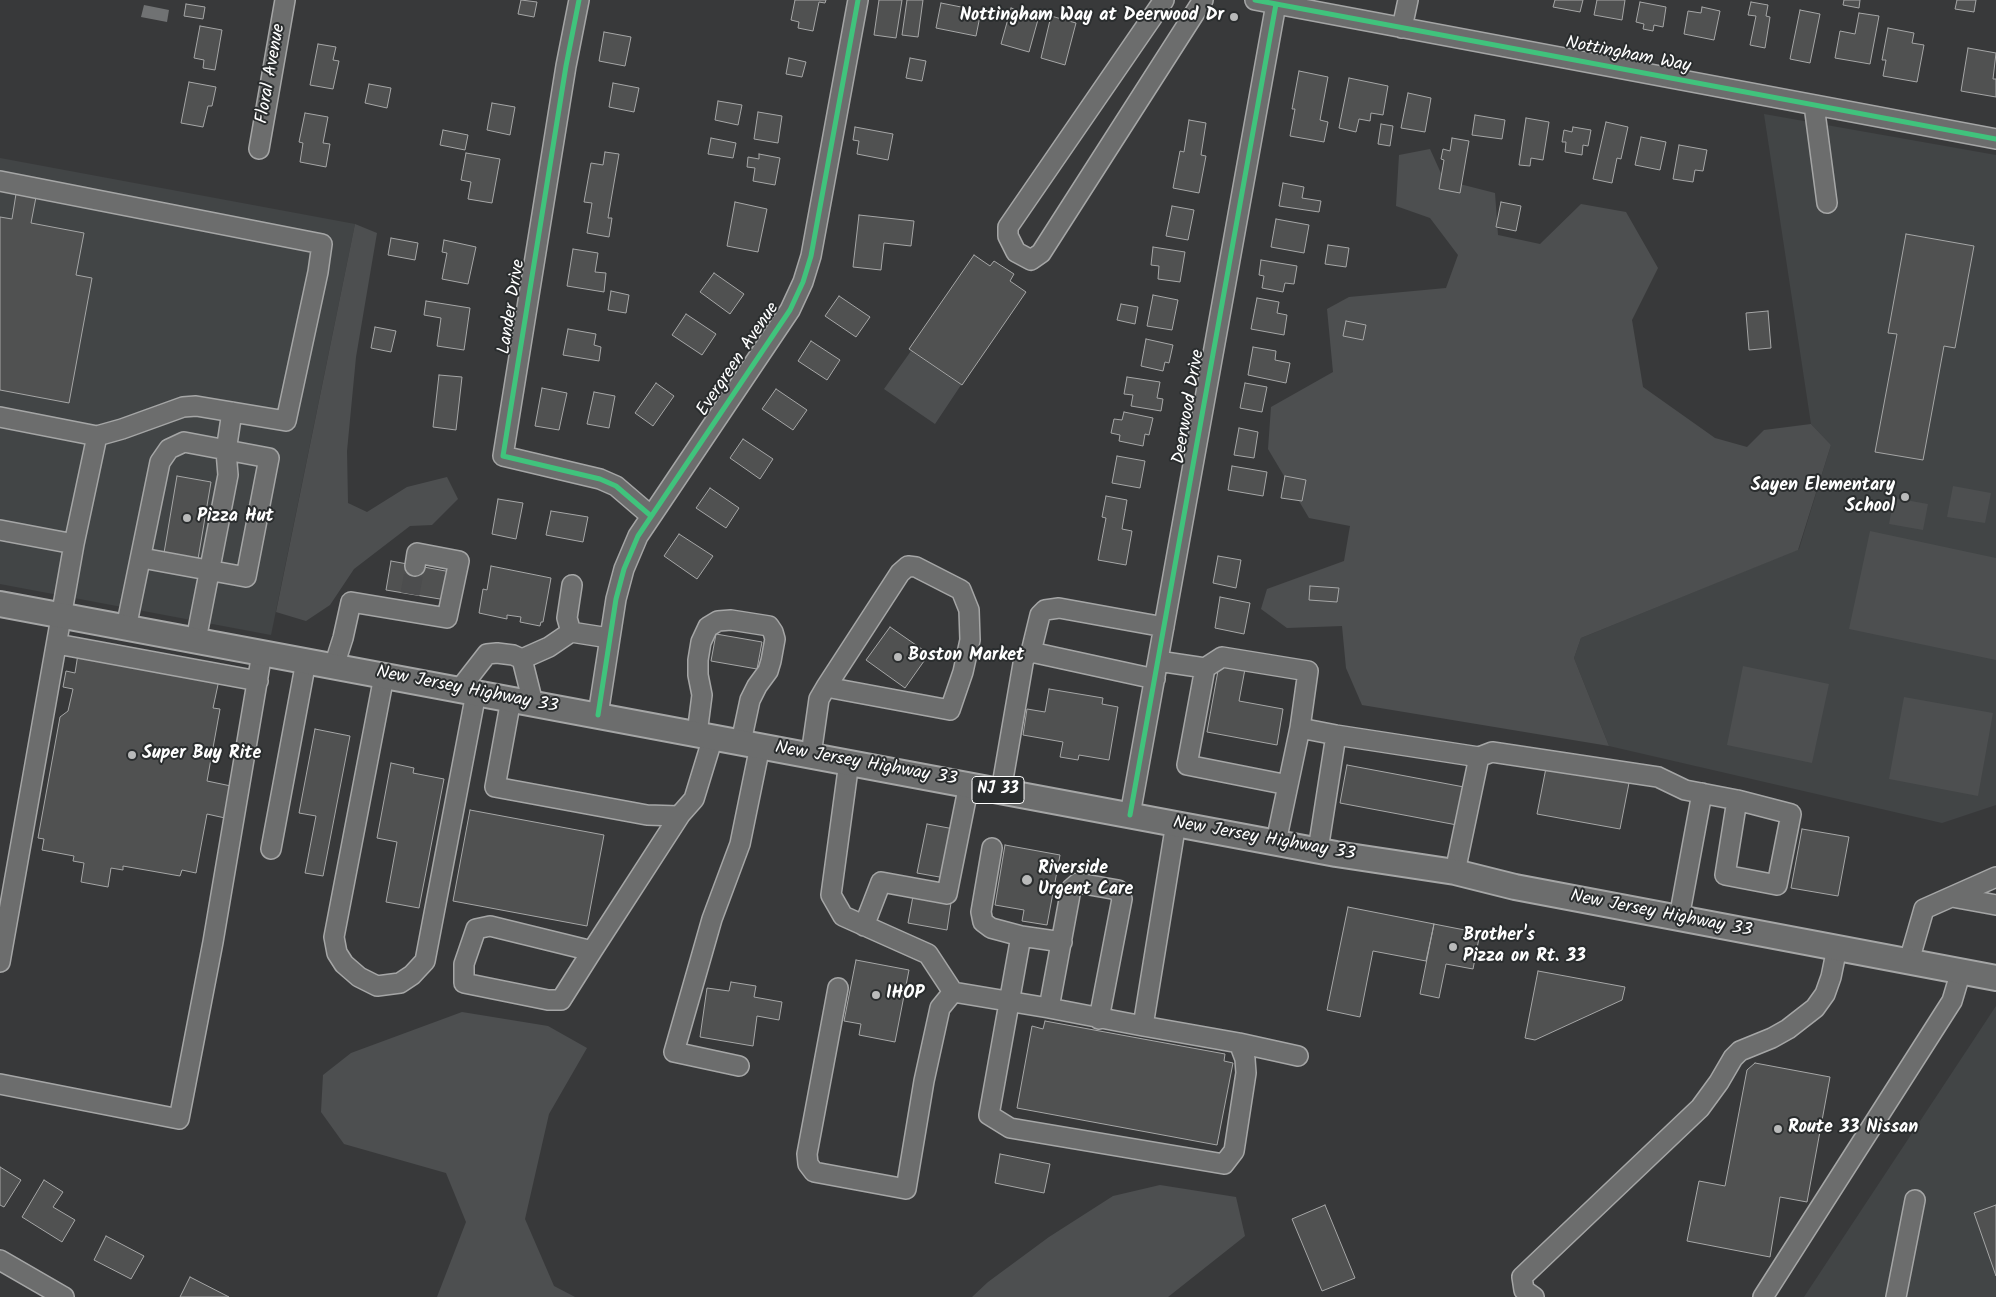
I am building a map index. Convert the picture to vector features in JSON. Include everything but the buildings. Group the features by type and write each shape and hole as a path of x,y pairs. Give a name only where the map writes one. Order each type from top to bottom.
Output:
{"main road":[{"name":"New Jersey Highway 33","path":"0,604 1176,824 1318,850 1456,872 1515,887 1996,978"}],"street":[{"name":"Floral Avenue","path":"259,149 285,0"},
{"name":"Lander Drive","path":"579,0 566,66 502,456 600,479 616,486 651,516"},
{"name":"Evergreen Avenue","path":"598,716 616,599 624,569 638,536 790,310 803,282 811,256 858,0"},
{"path":"1164,0 1008,227 1008,236 1016,252 1031,260 1041,253 1203,0"},
{"name":"Nottingham Way","path":"1254,0 1996,139"},
{"path":"1402,28 1408,0"},
{"name":"Deerwood Drive","path":"1130,815 1276,4"},
{"path":"1814,105 1827,203"},
{"path":"0,181 322,244 318,272 286,422 196,406 182,407 97,436 0,417"},
{"path":"172,665 186,639 208,570 228,475 226,451 232,412"},
{"path":"0,962 74,544 97,436"},
{"path":"126,628 142,558 160,462 169,449 184,442 269,458 246,577 142,558"},
{"path":"0,530 74,544"},
{"path":"334,666 344,638 351,602 408,603 447,618 459,561 417,553 415,566"},
{"path":"811,755 819,700 826,687 900,573 908,566 916,566 960,590 969,610 970,640 963,672 950,710 826,687"},
{"path":"570,632 567,618 572,585"},
{"path":"1001,791 1024,658 1032,652 1040,615 1045,610 1059,608 1164,627"},
{"path":"592,951 490,926 476,929 464,964 464,983 548,1000 561,1000 680,815 694,799 705,736 698,660 701,642 708,627 718,621 731,620 768,626 774,632 775,639 772,661 768,671 750,700 751,744 740,844 712,919 674,1052 739,1066"},
{"path":"522,659 549,647 570,632 610,638"},
{"path":"57,644 258,681"},
{"path":"1032,652 1156,670 1205,668 1222,657 1308,671 1300,728 1276,842"},
{"path":"0,1084 179,1119 211,951 262,653"},
{"path":"384,676 334,937 337,953 344,964 359,978 377,986 400,983 412,976 426,961 468,691 487,654 514,655 522,659"},
{"path":"522,659 522,701 495,787 647,815 680,815"},
{"path":"271,849 306,661"},
{"path":"1205,668 1187,765 1288,785"},
{"path":"1300,728 1479,757 1492,752 1658,777 1686,790 1738,800 1791,814 1777,885 1725,875 1738,800"},
{"path":"1318,850 1336,735"},
{"path":"1456,872 1479,757"},
{"path":"849,762 831,895 843,916 928,954 953,992 1239,1043 1298,1056"},
{"path":"864,926 881,882 947,894 969,784"},
{"path":"1679,918 1702,793"},
{"path":"1143,1026 1176,824"},
{"path":"992,848 981,912 983,922 991,928 1021,936 1062,942"},
{"path":"1909,961 1924,909 1996,877"},
{"path":"1048,1008 1071,889 1078,882 1118,890 1122,898 1099,1018"},
{"path":"1952,897 1996,905"},
{"path":"1021,936 989,1115 1010,1128 1224,1164 1234,1151 1246,1073 1245,1058 1239,1043"},
{"path":"1534,1297 1524,1290 1522,1277 1700,1108 1719,1082 1733,1058 1740,1051 1788,1029 1814,1008 1825,994 1831,977 1837,948"},
{"path":"1763,1297 1952,1001 1961,971"},
{"path":"838,988 806,1154 808,1164 814,1172 906,1189 924,1081 940,1008 953,992"},
{"path":"1896,1297 1915,1200"},
{"path":"0,1260 64,1297"}],"shaded area":[{"path":"144,5 169,10 167,22 141,17"},
{"name":"Sayen Elementary School","path":"1764,114 1996,155 1996,805 1942,823 1609,746 1574,658 1581,638 1799,549 1831,445 1811,424"},
{"path":"1430,149 1444,180 1495,193 1498,235 1540,244 1581,204 1626,212 1658,268 1632,320 1643,387 1715,438 1747,447 1764,430 1811,424 1831,445 1798,550 1581,638 1574,658 1609,746 1362,705 1346,668 1342,626 1287,628 1261,609 1267,589 1344,561 1350,526 1309,518 1268,449 1271,407 1333,372 1327,309 1349,297 1446,288 1458,255 1430,218 1396,206 1399,155"},
{"path":"0,158 355,224 271,635 0,584"},
{"path":"355,224 377,233 356,357 347,451 348,503 367,512 407,487 447,477 458,499 432,525 410,526 354,569 330,605 306,621 276,612"},
{"path":"911,351 961,385 935,424 884,389"},
{"path":"1953,486 1991,493 1985,523 1947,517"},
{"path":"1894,498 1928,504 1923,530 1889,524"},
{"path":"1870,531 1996,558 1996,660 1849,629"},
{"path":"1743,666 1829,684 1812,763 1727,745"},
{"path":"1904,697 1993,713 1978,796 1889,779"},
{"path":"1996,1006 1996,1297 1804,1297"},
{"path":"462,1012 548,1026 587,1048 549,1114 525,1219 554,1286 575,1297 437,1297 466,1222 446,1173 344,1144 321,1112 323,1075 351,1053"},
{"path":"1160,1185 1236,1197 1245,1236 1168,1297 972,1297 988,1282 1049,1237 1113,1196"}],"tunnel":[{"path":"410,594 415,566"}],"cycle path":[{"path":"579,0 566,66 503,456 600,479 616,486 651,516"},
{"path":"598,715 616,599 624,569 638,536 790,310 803,282 811,256 858,0"},
{"path":"1255,0 1996,139"},
{"path":"1130,815 1276,4"}],"place":[{"name":"Nottingham Way at Deerwood Dr","path":"1234,17"},
{"name":"Sayen Elementary School","path":"1905,497"},
{"name":"Pizza Hut","path":"187,518"},
{"name":"Boston Market","path":"898,657"},
{"name":"Super Buy Rite","path":"132,755"},
{"name":"Riverside Urgent Care","path":"1027,880"},
{"name":"Brother's Pizza on Rt. 33","path":"1453,947"},
{"name":"IHOP","path":"876,995"},
{"name":"Route 33 Nissan","path":"1778,1129"}]}
